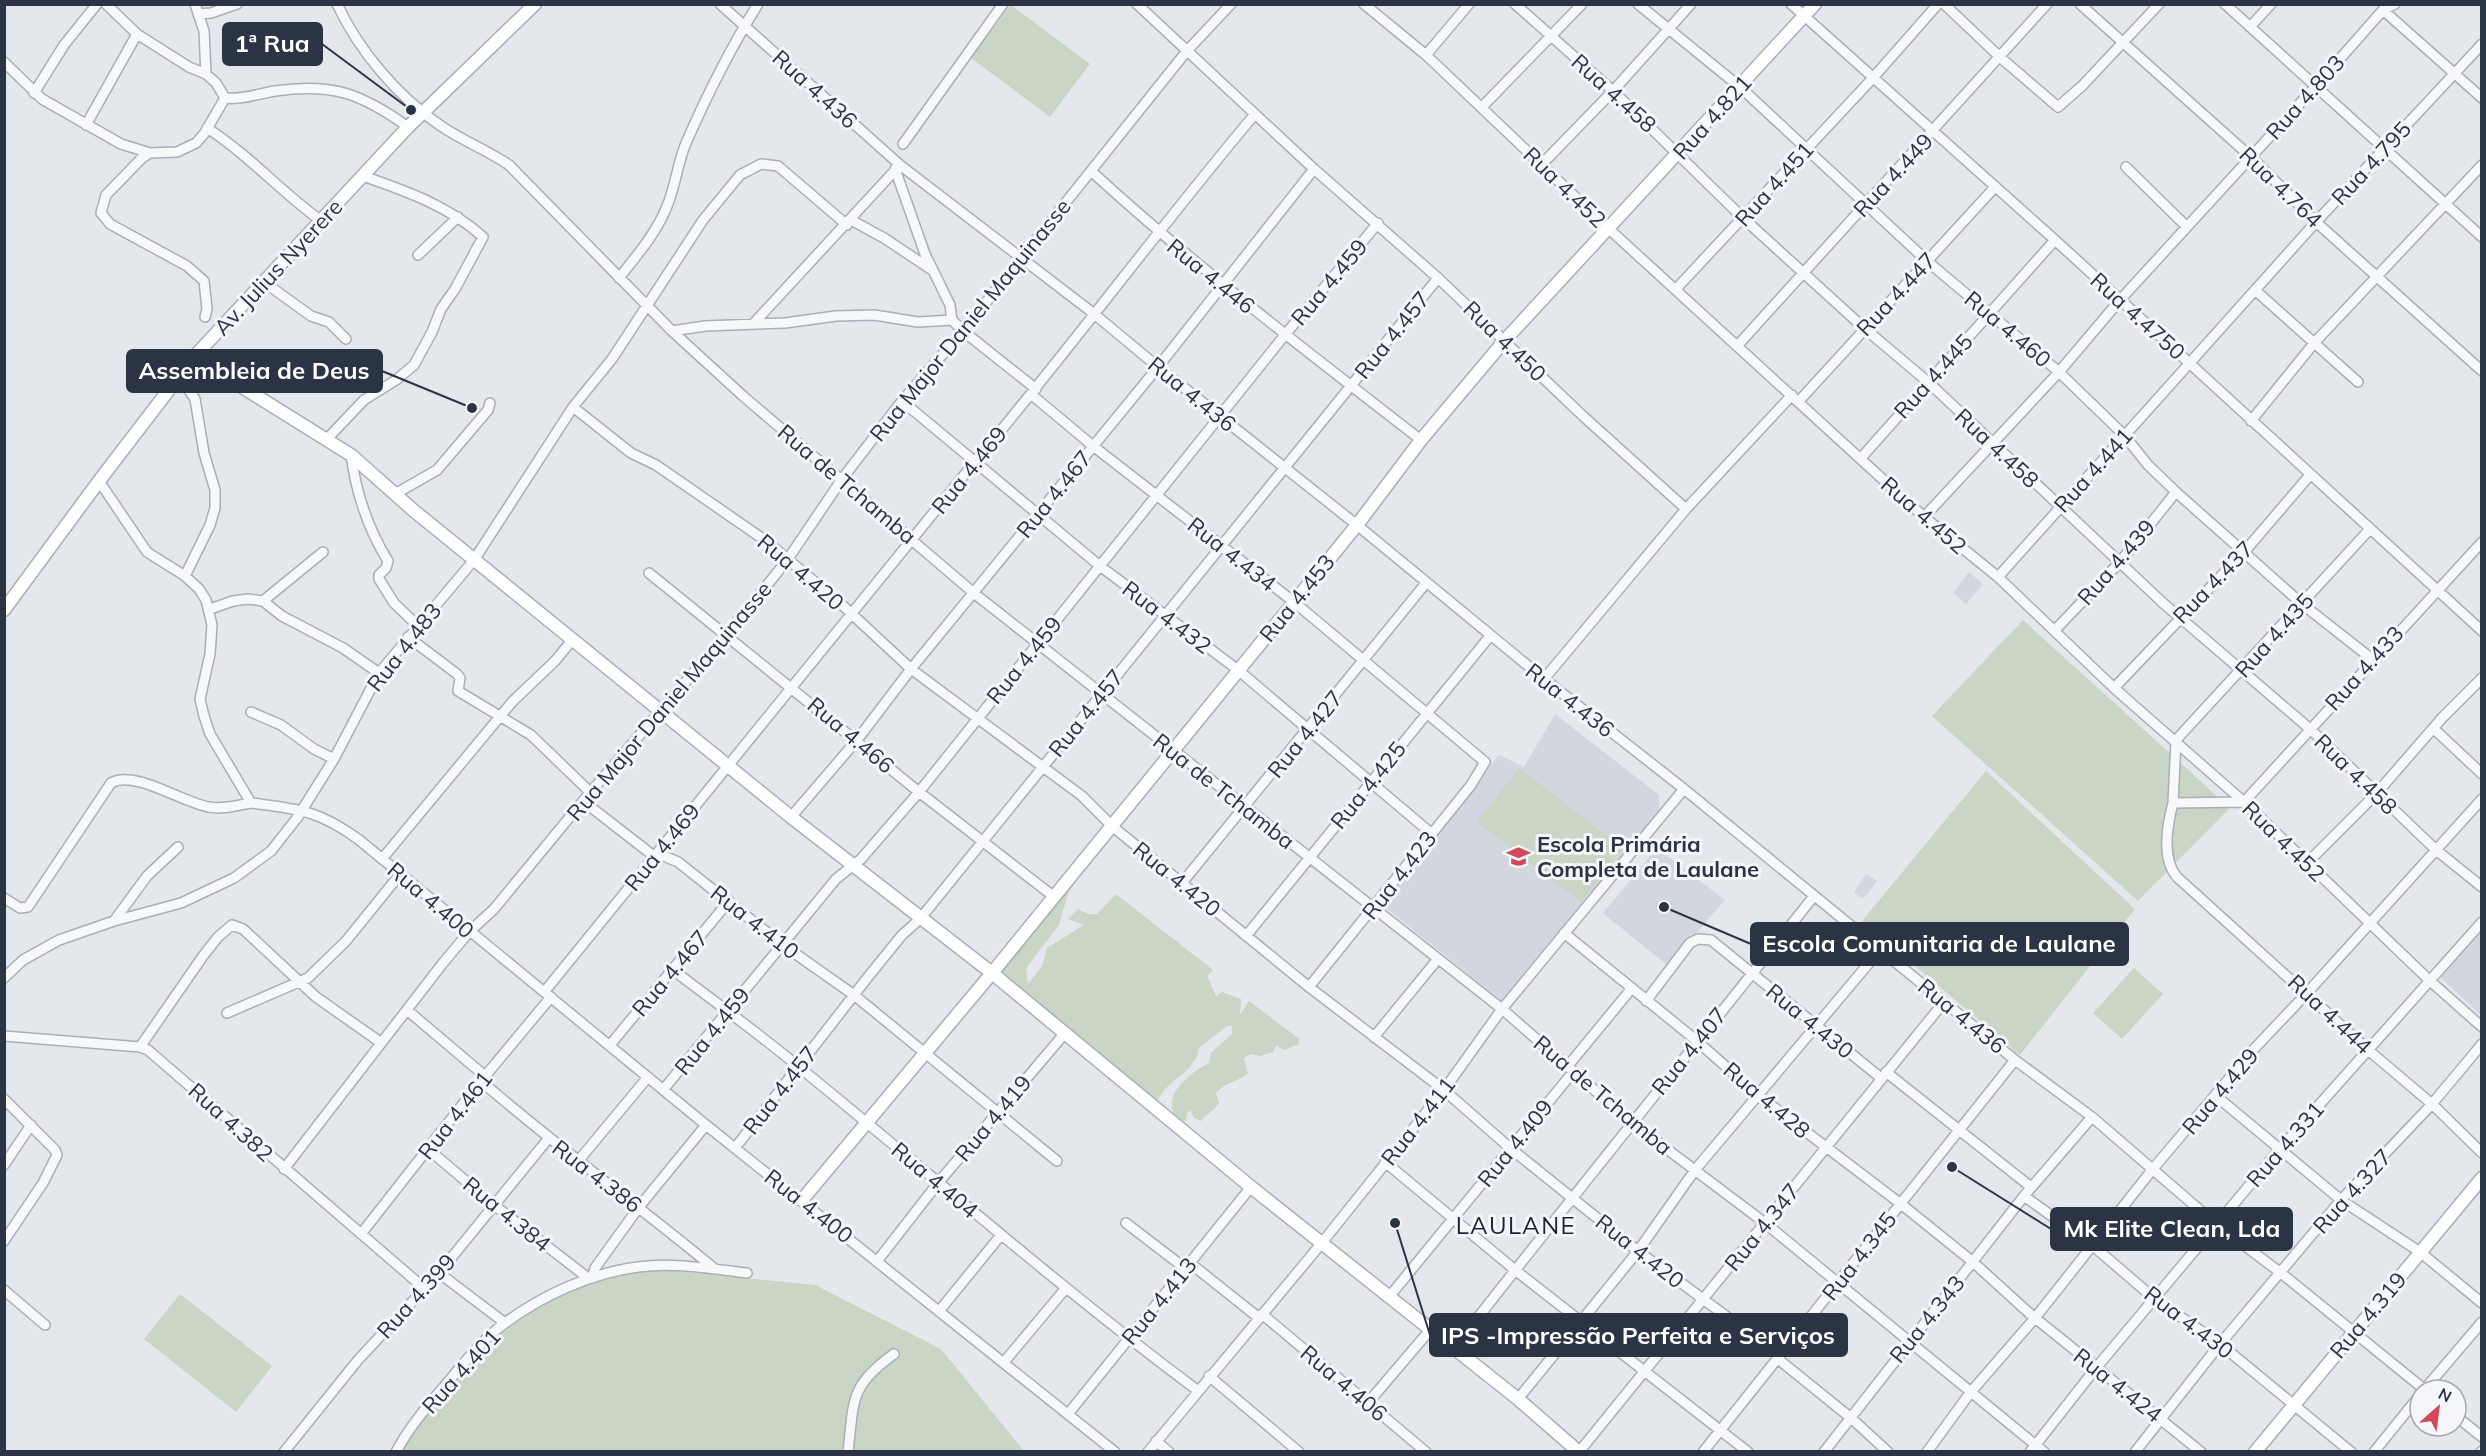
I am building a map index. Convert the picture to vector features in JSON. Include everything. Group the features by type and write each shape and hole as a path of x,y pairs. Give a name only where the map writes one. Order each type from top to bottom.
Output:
{"street":[{"path":"34,93 68,41 97,4"},
{"path":"106,4 137,34 189,67 206,74 216,83 225,98"},
{"path":"197,9 212,13 237,4"},
{"name":"Rua de Tchamba","path":"337,4 382,72 422,112 450,132 485,149 509,165 672,332 743,396 975,594 1502,1009 1631,1122 1765,1223 2033,1448 2044,1452"},
{"name":"Av. Julius Nyerere","path":"4,610 194,357 422,112 535,4"},
{"name":"Rua 4.436","path":"720,4 898,167 1023,257 1094,313 1158,368 1357,525 1490,636 1683,789 1880,951 2016,1060 2092,1117 2216,1224 2281,1273 2410,1378"},
{"path":"620,278 646,244 664,211 686,144 717,75 758,4"},
{"path":"903,144 1003,4"},
{"name":"Rua 4.450","path":"1137,4 1186,52 1314,169 1378,223 1505,340 1583,416 1686,509"},
{"name":"Rua Major Daniel Maquinasse","path":"284,1169 380,1042 470,932 494,909 788,559 842,479 902,401 963,331 1186,52 1231,4"},
{"name":"Rua 4.452","path":"1364,4 1482,107 1609,229 1924,517 1998,577 2114,688 2244,802 2481,1027"},
{"path":"1426,56 1469,4"},
{"name":"Rua 4.458","path":"1515,4 1613,91 1804,274 1928,382 2180,617 2241,672 2310,729 2435,849 2481,887"},
{"path":"1482,107 1582,4"},
{"name":"Rua 4.460","path":"1638,4 1740,87 1927,261 2059,372 2124,435 2148,465 2176,492 2302,604 2372,659"},
{"path":"1542,165 1613,91 1691,4"},
{"name":"Rua 4.4750","path":"1791,4 1872,79 2055,240 2310,475 2437,588 2481,631"},
{"name":"Rua 4.821","path":"1609,229 1815,4"},
{"name":"Rua 4.451","path":"1676,289 1872,79 1938,4"},
{"path":"1944,4 2055,106 2061,106 2159,4"},
{"name":"Rua 4.449","path":"1738,345 2001,58 2047,4"},
{"name":"Rua 4.764","path":"2080,4 2251,157 2316,222 2481,371"},
{"path":"2225,4 2481,237"},
{"path":"2250,27 2271,4"},
{"name":"Rua 4.803","path":"1924,517 2059,372 2120,300 2316,87 2383,10 2394,5"},
{"path":"197,9 204,31 206,74"},
{"path":"2383,10 2481,99"},
{"path":"86,125 137,34"},
{"name":"Rua 4.795","path":"2189,363 2481,44"},
{"path":"4,62 34,93 121,144 150,153 177,152 188,149 200,139 225,98"},
{"path":"225,98 238,99 277,91 324,87 350,94 378,106 408,127"},
{"name":"Rua 4.469","path":"548,994 728,765 1034,392 1158,232 1255,114"},
{"path":"207,128 249,157 283,192 320,220"},
{"path":"150,153 136,163 106,195 100,213 110,224 187,266 204,281 207,309 205,317"},
{"name":"Rua 4.483","path":"4,978 23,960 49,945 114,921 181,903 234,878 271,850 302,809 334,759 379,673 474,560 573,407 612,359 717,202 740,175 760,164 778,166 849,222 884,238 932,270"},
{"path":"2252,421 2315,342 2481,165"},
{"path":"753,324 898,167"},
{"path":"672,332 705,326 836,316 874,315 918,322 952,320 950,305 915,230 898,167"},
{"path":"2126,167 2187,227"},
{"name":"Rua 4.467","path":"790,817 857,740 911,669 975,594 1158,368 1314,169"},
{"name":"Rua 4.446","path":"1092,171 1158,232 1284,336 1421,441"},
{"path":"326,440 364,400 406,372 422,354 441,309 455,290 483,237 458,217 416,196 363,176"},
{"name":"Rua 4.447","path":"1544,679 1686,509 1864,328 1995,187"},
{"path":"418,255 458,217"},
{"name":"Rua 4.459","path":"663,1090 836,879 853,866 919,792 1284,336 1378,223"},
{"name":"Rua 4.453","path":"802,1200 1112,826 1357,525 1421,441 1505,340 1609,229"},
{"name":"Rua 4.445","path":"1861,458 2055,240"},
{"name":"Rua 4.457","path":"735,1148 902,936 920,919 1438,278"},
{"path":"264,282 311,316 329,322 346,339"},
{"path":"2255,290 2358,382"},
{"name":"Rua 4.434","path":"952,320 1093,446 1294,602 1485,762"},
{"path":"194,357 351,455 474,560 790,817 992,973 1251,1187 1518,1399 1579,1451"},
{"name":"Rua 4.441","path":"1998,577 2189,363"},
{"path":"179,376 195,399 204,453 215,490 215,508 210,525 185,576"},
{"name":"Rua 4.432","path":"902,401 1101,566 1238,670 1432,834"},
{"path":"395,494 437,470 481,419 490,403"},
{"name":"Rua 4.420","path":"573,407 631,453 656,465 735,518 788,559 911,669 1082,796 1112,826 1246,936 1444,1090 1510,1148 1638,1251 1779,1357 1888,1452"},
{"path":"351,455 360,498 375,539 388,561 386,568 379,574 379,579 394,603 418,626"},
{"name":"Rua 4.437","path":"2114,688 2245,551 2310,475"},
{"path":"99,481 147,552 185,576 199,588 210,609 212,641 200,699 210,734 251,802"},
{"name":"Rua 4.439","path":"2055,630 2120,562 2176,492"},
{"name":"Rua 4.435","path":"2176,740 2241,672 2370,529"},
{"name":"Rua 4.433","path":"2244,802 2481,542"},
{"path":"262,601 323,552"},
{"name":"Rua 4.466","path":"649,573 919,792 1053,896"},
{"name":"Rua 4.427","path":"1182,883 1426,583"},
{"path":"210,609 240,600 262,601 282,616 343,648 379,673"},
{"name":"Rua 4.425","path":"1246,936 1490,636"},
{"path":"408,637 457,674 460,678 458,691 531,735 590,792"},
{"path":"382,859 500,717 573,639"},
{"path":"2307,863 2376,794 2433,728 2481,678"},
{"path":"251,712 281,725 334,759"},
{"path":"2433,728 2481,774"},
{"path":"2176,740 2174,803 2244,802"},
{"name":"Rua 4.423","path":"1309,987 1471,785 1485,766 1485,762"},
{"name":"Rua 4.400","path":"4,898 20,908 28,907 77,831 114,780 125,779 145,784 209,807 251,802 302,809 342,826 706,1125 878,1260 1115,1452"},
{"name":"Rua 4.411","path":"1148,1452 1197,1390 1321,1244 1444,1090 1502,1009 1683,789"},
{"name":"Rua 4.429","path":"1927,1452 1970,1393 2035,1318 2152,1170 2254,1049 2481,799"},
{"name":"Rua 4.410","path":"583,801 655,856 664,856 678,862 783,945 855,995 1057,1161"},
{"name":"Rua 4.444","path":"2174,803 2167,840 2169,867 2177,877 2367,1049 2432,1104 2481,1153"},
{"path":"114,921 147,876 178,847"},
{"path":"226,1013 302,983 346,941 401,873"},
{"name":"Rua 4.407","path":"1454,1348 1515,1269 1574,1199 1631,1122 1814,896"},
{"name":"Rua 4.467","path":"610,1045 729,901"},
{"path":"2428,979 2481,922"},
{"path":"140,1047 208,950 232,925 243,929 316,997 380,1042"},
{"name":"Rua 4.428","path":"1564,933 1697,1041 1759,1096 1973,1262"},
{"name":"Rua 4.430","path":"1646,1001 1690,944 1701,938 1711,940 1817,1027 1961,1129 2031,1187"},
{"path":"1518,1399 1638,1251 1695,1170 1880,951"},
{"path":"1374,1037 1437,960"},
{"name":"Rua 4.404","path":"673,970 798,1066 1066,1288 1197,1390"},
{"name":"Rua 4.331","path":"2033,1448 2096,1368 2156,1300 2216,1224 2428,979"},
{"name":"Rua 4.409","path":"1389,1297 1510,1148 1632,988"},
{"name":"Rua 4.461","path":"361,1234 548,994"},
{"name":"Rua 4.347","path":"1579,1451 1944,1002"},
{"name":"Rua 4.386","path":"407,1010 548,1139 579,1160 715,1269"},
{"name":"Rua 4.419","path":"878,1260 938,1183 1065,1033"},
{"name":"Rua 4.382","path":"4,1036 140,1047 162,1060 284,1169 424,1288"},
{"name":"Rua 4.327","path":"2135,1452 2220,1344 2341,1200 2432,1104 2481,1044"},
{"name":"Rua 4.345","path":"1703,1452 2016,1060"},
{"path":"579,1160 648,1077"},
{"path":"2216,1096 2341,1200 2420,1252 2481,1304"},
{"path":"4,1099 55,1150 57,1159 4,1241"},
{"name":"Rua 4.343","path":"1824,1452 1908,1341 2031,1187 2092,1117"},
{"path":"4,1165 31,1125"},
{"path":"590,1278 639,1207 706,1125"},
{"name":"Rua 4.399","path":"284,1452 358,1360 440,1273 548,1139"},
{"name":"Rua 4.384","path":"428,1149 494,1205 590,1278"},
{"path":"1385,1162 1515,1269 1748,1452"},
{"name":"Rua 4.319","path":"2255,1452 2481,1178"},
{"name":"Rua 4.413","path":"1068,1414 1251,1187"},
{"name":"Rua 4.430","path":"2024,1196 2092,1245 2156,1300 2220,1344 2351,1452"},
{"name":"Rua 4.406","path":"1126,1223 1260,1316 1426,1452"},
{"path":"940,1310 1001,1235"},
{"name":"Rua 4.424","path":"1973,1262 2035,1318 2201,1452"},
{"name":"Rua 4.401","path":"396,1452 472,1354 505,1323 546,1298 590,1278 647,1266 747,1273"},
{"path":"440,1273 505,1323"},
{"path":"1004,1362 1066,1288"},
{"path":"4,1290 45,1325"},
{"path":"2435,1378 2481,1322"},
{"path":"1367,1404 1430,1330"},
{"path":"848,1452 858,1388 874,1368 894,1354"},
{"path":"1209,1376 1299,1452"},
{"path":"2374,1452 2408,1410"},
{"path":"2468,1426 2481,1437"},
{"path":"1156,1441 1169,1452"}],"shaded area":[{"path":"1969,572 1983,584 1966,604 1953,593"},
{"name":"Escola Primária Completa de Laulane","path":"1555,714 1659,795 1659,811 1501,1000 1381,904 1499,755 1524,767"},
{"path":"1657,848 1725,900 1668,966 1603,913"},
{"path":"1866,874 1877,881 1865,897 1861,898 1854,892"},
{"path":"2481,932 2481,1015 2439,976"}],"green space":[{"path":"1011,5 1090,64 1050,117 971,58"},
{"path":"2023,620 2230,808 2138,901 1932,716"},
{"path":"1519,768 1623,848 1581,902 1477,822"},
{"path":"1986,771 2135,909 2020,1055 1862,921"},
{"path":"1064,889 1069,890 1059,925 1026,968 1028,984 1042,966 1047,948 1084,925 1068,919 1078,909 1088,914 1097,914 1116,894 1213,970 1207,976 1216,996 1222,992 1241,999 1240,1015 1249,1001 1298,1038 1299,1044 1284,1050 1276,1045 1273,1052 1261,1056 1251,1054 1244,1058 1248,1074 1216,1093 1219,1103 1201,1121 1194,1118 1190,1110 1186,1121 1177,1120 1172,1103 1174,1094 1185,1080 1209,1063 1211,1053 1232,1034 1232,1026 1227,1026 1199,1048 1197,1057 1189,1068 1165,1089 1156,1102 994,971"},
{"path":"2134,968 2163,994 2122,1039 2093,1013"},
{"path":"635,1267 815,1285 941,1349 1024,1451 397,1452 441,1390 498,1329 562,1291"},
{"path":"180,1294 272,1366 236,1412 144,1339"}],"place":[{"name":"1ª Rua","path":"411,110"},
{"name":"Assembleia de Deus","path":"472,408"},
{"name":"Escola Primária Completa de Laulane","path":"1519,857"},
{"name":"Escola Comunitaria de Laulane","path":"1664,907"},
{"name":"Mk Elite Clean, Lda","path":"1952,1167"},
{"name":"IPS -Impressão Perfeita e Serviços","path":"1395,1223"}],"district":[{"name":"LAULANE","path":"1516,1225"}]}
